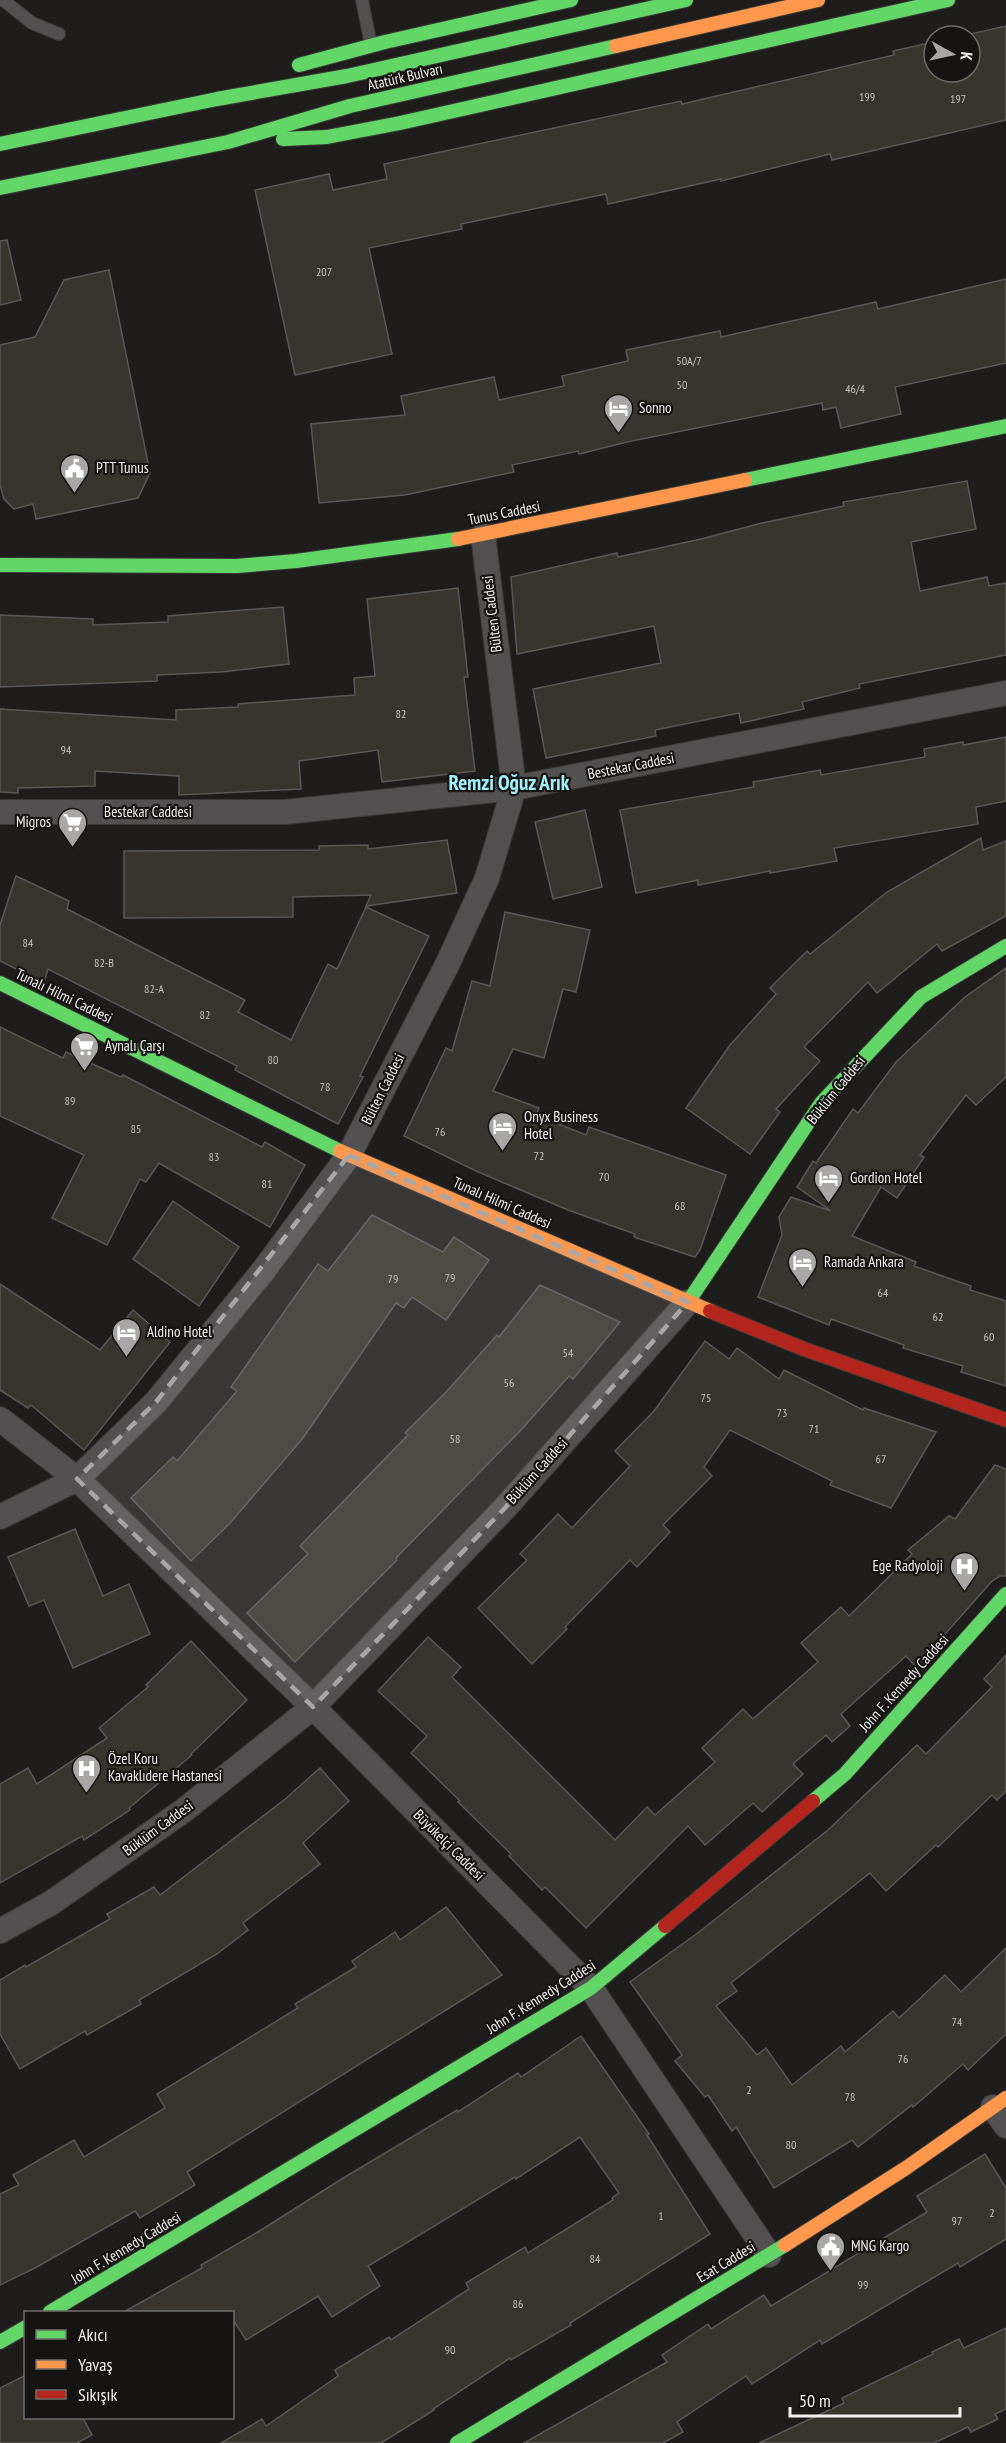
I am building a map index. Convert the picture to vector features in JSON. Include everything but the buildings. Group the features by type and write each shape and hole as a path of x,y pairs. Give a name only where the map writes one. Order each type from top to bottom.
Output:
{"main road":[{"path":"217,99 305,63 371,45 571,0"},
{"name":"Atatürk Bulvarı","path":"0,144 217,99 347,75 686,0"},
{"name":"Atatürk Bulvarı","path":"0,188 228,142 350,106 818,0"},
{"path":"228,142 327,137 400,123 948,0"},
{"name":"Tunus Caddesi","path":"0,564 237,566 318,558 483,535 1006,426"},
{"name":"Büklüm Caddesi","path":"688,1302 822,1102 921,997 1006,946"},
{"name":"Tunalı Hilmi Caddesi","path":"0,983 349,1155 688,1302 804,1348 1006,1420"},
{"name":"John F. Kennedy Caddesi","path":"53,2311 591,1988 845,1774 1006,1594"},
{"name":"Esat Caddesi","path":"457,2443 770,2255 1002,2110"},
{"path":"0,2342 24,2328"}],"street":[{"name":"Bülten Caddesi","path":"0,1517 77,1479 156,1402 263,1271 349,1155 448,963 487,878 514,788 483,535"},
{"name":"Bestekar Caddesi","path":"0,812 285,813 514,788 1006,693"},
{"name":"Büklüm Caddesi","path":"0,1931 51,1903 183,1811 313,1707 504,1509 688,1302"},
{"name":"Büyükelçi Caddesi","path":"0,1419 77,1479 313,1707 591,1988 770,2255"}],"lane":[{"path":"3,0 32,23 59,34"},
{"path":"362,0 371,45"}],"highlighted area":[{"path":"349,1155 688,1302 504,1509 313,1707 77,1479 156,1402"}],"traffic: fast":[{"path":"299,65 385,42 571,0"},
{"path":"0,144 217,99 347,76 686,0"},
{"path":"283,139 327,137 400,123 948,0"},
{"path":"0,188 228,142 350,106 616,46"},
{"path":"745,480 1006,426"},
{"path":"0,565 237,566 296,561 458,539"},
{"path":"688,1302 822,1102 921,997 1006,946"},
{"path":"0,983 340,1151"},
{"path":"813,1801 845,1774 1006,1594"},
{"path":"52,2311 591,1988 665,1926"},
{"path":"457,2443 785,2245"},
{"path":"0,2342 24,2328"}],"traffic: slow":[{"path":"616,46 818,0"},
{"path":"458,539 745,480"},
{"path":"340,1151 710,1311"},
{"path":"785,2245 906,2168 1006,2098"}],"traffic: jam":[{"path":"710,1311 804,1349 1006,1420"},
{"path":"665,1926 813,1801"}],"place":[{"name":"Sonno","path":"618,434"},
{"name":"PTT Tunus","path":"75,494"},
{"name":"Migros","path":"72,848"},
{"name":"Aynalı Çarşı","path":"84,1072"},
{"name":"Onyx Business Hotel","path":"503,1152"},
{"name":"Gordion Hotel","path":"829,1204"},
{"name":"Ramada Ankara","path":"803,1288"},
{"name":"Aldino Hotel","path":"126,1358"},
{"name":"Ege Radyoloji","path":"964,1592"},
{"name":"Özel Koru Kavaklıdere Hastanesi","path":"87,1794"},
{"name":"MNG Kargo","path":"830,2272"}],"district":[{"name":"Remzi Oğuz Arık","path":"509,783"}]}
